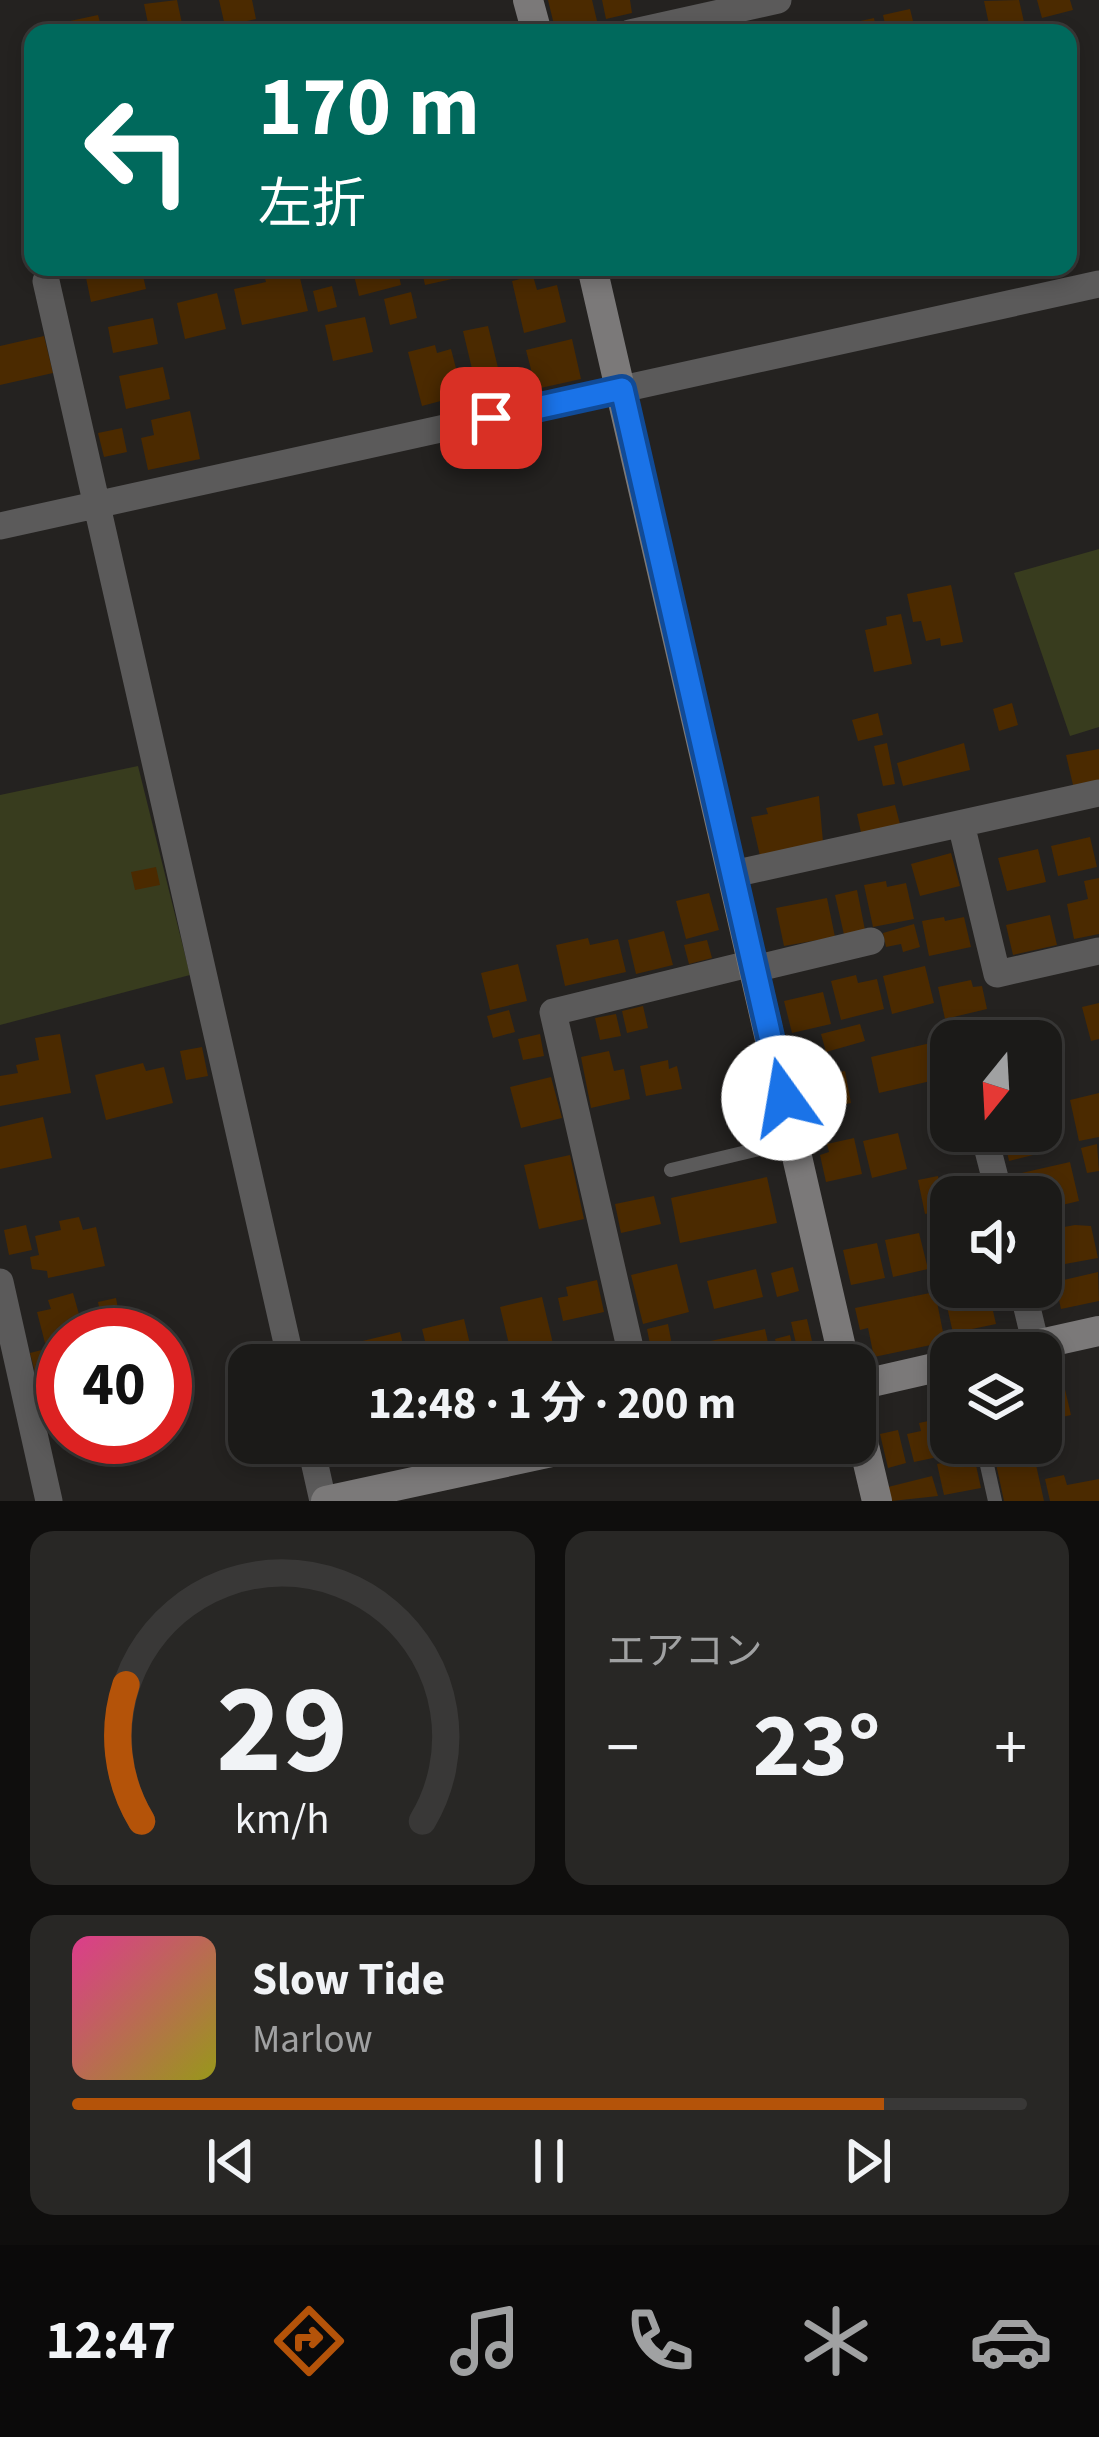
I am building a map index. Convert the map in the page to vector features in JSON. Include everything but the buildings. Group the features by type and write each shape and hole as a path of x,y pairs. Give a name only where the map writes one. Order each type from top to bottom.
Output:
{"street":[{"path":"670,24 778,0"},
{"path":"594,276 840,1344"},
{"path":"46,281 287,1344"},
{"path":"0,526 1099,284"},
{"path":"733,874 962,828 1099,793"},
{"path":"962,828 997,974 1099,951"},
{"path":"629,1344 553,1012 871,941"},
{"path":"0,1282 49,1501"},
{"path":"1062,1339 1099,1330"},
{"path":"876,1381 930,1369"},
{"path":"315,1464 325,1501 496,1464"},
{"path":"868,1464 877,1501"}],"lane":[{"path":"671,1169 794,1141"},
{"path":"986,1464 994,1501"}],"green space":[{"path":"1099,549 1099,727 1070,736 1014,573"},
{"path":"138,766 190,975 0,1025 0,795"}],"route":[{"path":"491,418 622,389 784,1098"}]}
